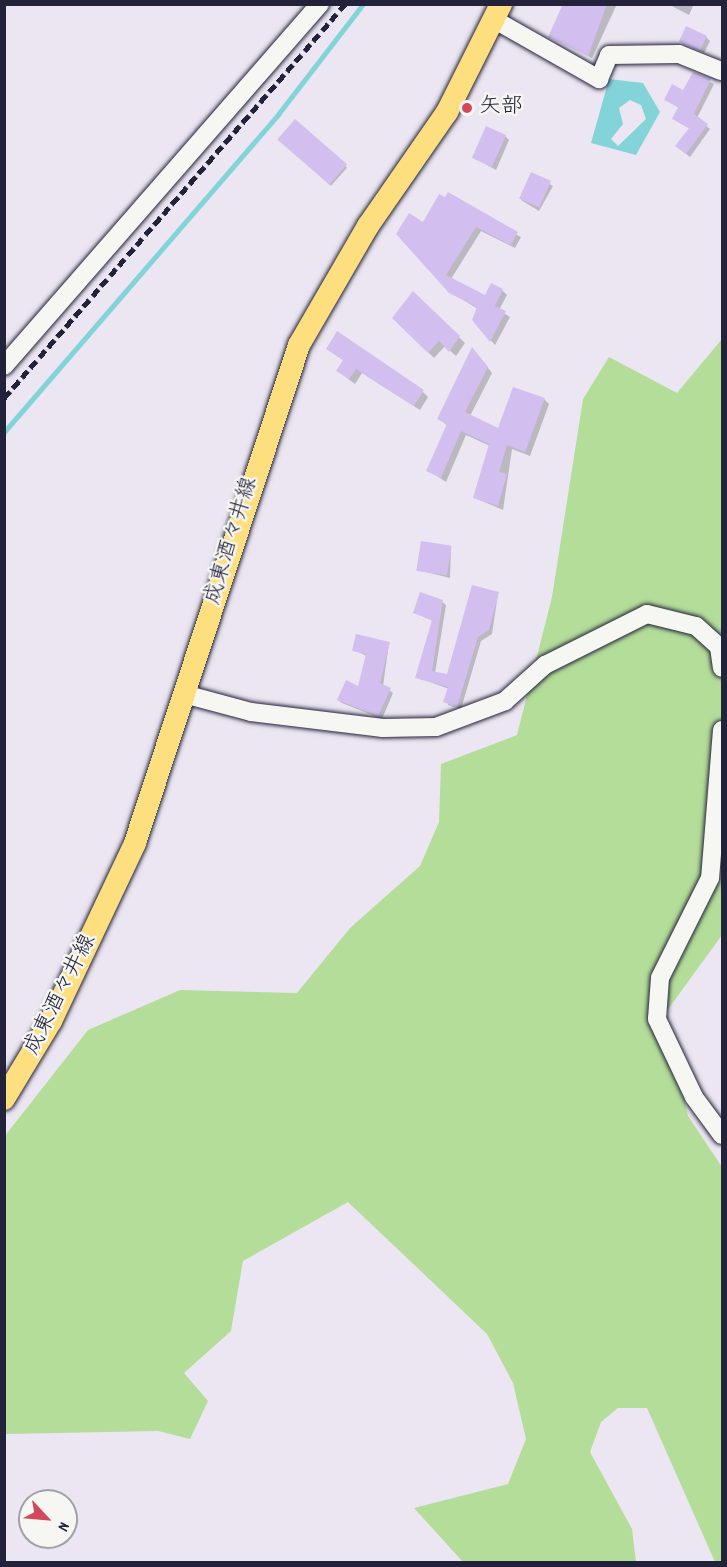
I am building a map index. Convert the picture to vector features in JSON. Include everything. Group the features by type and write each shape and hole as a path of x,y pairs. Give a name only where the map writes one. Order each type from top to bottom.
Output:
{"main road":[{"name":"成東酒々井線","path":"4,1099 51,1021 135,843 299,345 368,226 447,112 498,12"}],"street":[{"path":"4,366 320,4"},
{"path":"498,12 599,79 609,55 679,54 721,71"},
{"path":"184,694 251,712 383,728 436,727 505,701 545,665 647,614 696,626 719,647 723,668"},
{"path":"723,730 710,878 660,978 657,1019 694,1097 723,1135"}],"green space":[{"path":"722,339 722,935 666,1012 688,1116 722,1167 722,1562 715,1562 647,1408 618,1408 601,1422 590,1452 632,1529 636,1562 463,1562 414,1508 508,1484 526,1439 513,1383 487,1334 348,1202 243,1261 231,1331 184,1373 208,1401 190,1439 158,1431 5,1434 4,1137 88,1030 180,990 297,993 350,928 420,866 439,822 441,764 517,735 552,597 583,399 609,357 677,393"}],"water":[{"path":"609,79 643,83 660,112 636,155 591,143","holes":["630,100 641,105 646,119 618,146 611,139 623,124 619,108"]}],"building":[{"path":"563,4 607,4 588,56 548,37"},
{"path":"686,26 707,36 700,51 679,41"},
{"path":"693,72 711,79 694,114 708,124 686,154 675,146 689,128 672,119 678,107 664,100 672,84 683,90"},
{"path":"295,119 347,164 329,185 277,139"},
{"path":"486,126 506,135 492,167 472,158"},
{"path":"531,172 551,181 539,207 519,198"},
{"path":"448,192 518,232 511,245 476,227 446,275 485,295 491,283 503,289 495,306 506,311 490,342 472,320 477,307 449,293 396,234 409,213 423,222 439,194 445,197"},
{"path":"413,291 460,336 449,352 439,341 428,353 392,318"},
{"path":"337,331 424,390 414,406 356,369 349,379 336,371 343,360 326,349"},
{"path":"472,347 488,367 465,412 498,428 513,387 545,398 525,452 507,445 499,472 507,474 498,506 473,498 489,444 461,431 441,478 426,471 447,424 437,419"},
{"path":"421,541 452,546 447,575 416,571"},
{"path":"472,585 499,592 489,630 478,637 457,707 443,702 448,687 415,678 432,620 413,613 420,592 443,600 432,671 447,674"},
{"path":"356,634 390,642 380,683 391,688 378,716 337,700 346,680 358,686 366,654 352,651"}],"waterway":[{"path":"4,432 279,113 363,4"}],"railway":[{"path":"4,398 345,4"}],"place":[{"name":"矢部","path":"467,108"}]}
